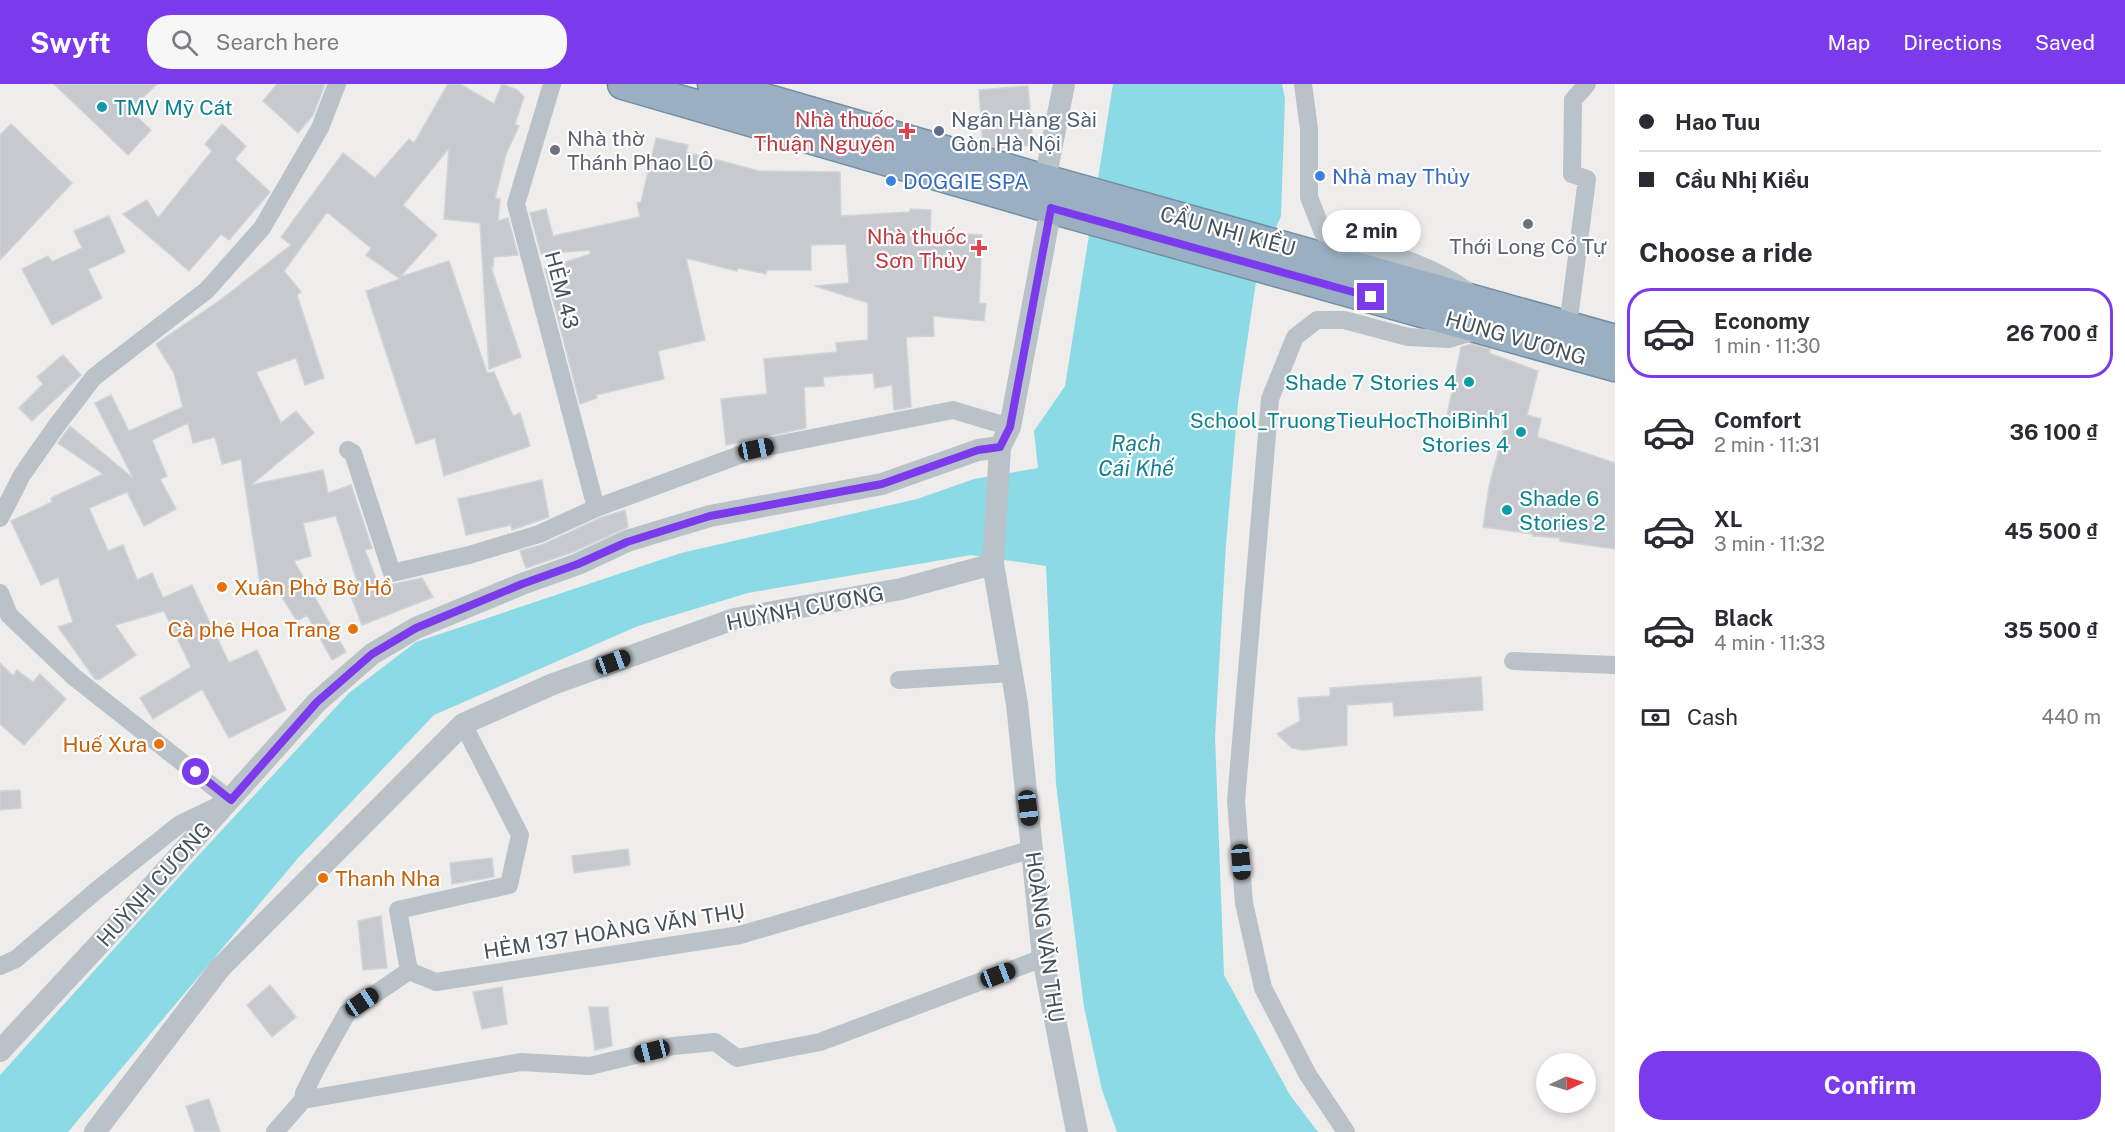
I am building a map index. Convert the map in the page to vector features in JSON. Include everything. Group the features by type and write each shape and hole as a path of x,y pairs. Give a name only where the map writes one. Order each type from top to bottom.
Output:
{"highway":[{"path":"623,84 1055,192"},
{"path":"713,84 1055,192"},
{"name":"CẦU NHỊ KIỀU","path":"1055,192 1419,297"},
{"name":"HÙNG VƯƠNG","path":"1419,297 1482,315 1615,366"},
{"name":"HÙNG VƯƠNG","path":"1482,315 1568,326 1615,340"}],"street":[{"path":"0,518 22,475 57,424 94,377 207,290 262,228 320,128 337,84"},
{"name":"HẺM 43","path":"552,84 516,204 596,508"},
{"path":"348,450 353,453 392,573 469,555 539,534 596,508 756,449 953,410 1005,437 1055,192 1064,84"},
{"path":"1303,84 1309,129 1308,197 1323,233 1432,270 1464,288 1482,315 1449,339 1408,337 1344,320 1317,320 1295,337 1270,399 1236,801 1244,903 1263,988 1308,1075 1346,1132"},
{"path":"1568,326 1587,179 1572,174 1572,100 1587,84"},
{"name":"HOÀNG VĂN THỤ","path":"1005,437 993,564 1011,673 1033,849 1043,958 1077,1132"},
{"name":"HUỲNH CƯƠNG","path":"0,1051 231,800 317,702 372,654 416,628 522,584 578,564 627,542 710,516 882,484 978,450 1005,437"},
{"name":"HUỲNH CƯƠNG","path":"95,1132 220,968 463,724 553,684 734,619 902,590 993,564"},
{"path":"0,593 9,615 74,677 231,800 180,824 16,959 0,966"},
{"path":"1513,661 1615,665"},
{"path":"899,680 1011,673"},
{"path":"275,1132 303,1100 304,1093 346,1013 409,971 398,910 509,885 520,835 463,724"},
{"name":"HẺM 137 HOÀNG VĂN THỤ","path":"409,971 436,982 740,935 1033,849"},
{"path":"303,1100 521,1062 590,1066 673,1046 715,1042 737,1058 820,1042 1043,958"}],"water":[{"name":"Rạch Cái Khế","path":"1113,84 1282,84 1285,99 1281,216 1258,268 1238,403 1226,544 1215,737 1224,975 1290,1095 1318,1132 1117,1132 1102,1090 1084,1007 1056,784 1046,566 971,555 748,593 638,626 434,715 299,857 68,1132 0,1132 0,1075 349,693 416,642 681,553 917,499 974,479 1038,468 1034,431 1065,386"}],"building":[{"name":"TMV Mỹ Cát","path":"54,84 157,84 130,110 151,130 128,155"},
{"path":"277,84 325,84 313,115 298,133 263,101"},
{"path":"448,84 460,84 494,104 502,84 517,90 524,97 515,124 519,126 506,154 495,198 500,199 498,221 508,218 518,255 494,257 493,267 491,267 521,357 489,369 480,223 444,219 449,148 403,205 437,235 400,277 449,261 487,373 494,372 513,416 520,413 530,446 444,476 435,438 416,444 366,291 400,279 366,255 371,248 327,212 284,271 301,292 297,295 324,378 305,385 296,358 256,372 281,423 296,411 314,433 251,485 323,470 328,493 351,485 372,548 365,550 381,592 394,584 422,578 433,597 362,625 348,588 358,584 336,516 303,523 311,556 294,561 346,652 332,660 307,615 297,621 276,588 261,590 241,459 222,464 215,437 193,443 188,423 152,440 167,476 160,479 176,509 144,526 127,492 89,508 108,551 123,545 137,580 152,573 163,598 192,585 229,663 257,650 286,710 229,738 202,689 153,719 140,698 191,667 164,611 115,625 136,655 100,679 95,679 58,627 73,622 58,577 41,585 11,521 52,502 51,498 103,474 58,443 70,426 133,478 95,403 111,395 129,431 183,407 174,373 156,344 219,301 291,245 281,237 343,153 375,178 409,139 414,143"},
{"path":"1028,86 1033,145 995,148 983,144 979,90"},
{"path":"11,124 72,183 0,260 0,135"},
{"path":"222,124 246,146 235,159 270,192 229,240 221,234 189,271 123,214 147,200 158,218 212,151 205,144"},
{"path":"656,138 688,145 686,152 759,171 840,172 841,216 910,212 910,209 931,210 930,232 982,235 979,303 986,304 984,321 933,316 934,336 906,337 911,407 894,410 892,385 875,388 873,373 823,377 824,386 804,387 806,428 726,445 721,399 767,394 764,359 837,352 836,343 868,340 868,303 815,286 849,283 846,244 811,245 811,270 767,270 766,274 738,268 737,271 686,258 705,340 658,351 664,379 596,395 597,398 580,404 545,269 590,254 590,250 541,254 530,213 546,209 553,236 640,217 637,203 641,202"},
{"path":"109,216 125,252 88,269 102,298 52,325 22,269 48,256 52,262 82,248 74,231"},
{"path":"1471,344 1490,349 1489,353 1538,371 1527,415 1541,419 1537,437 1615,463 1615,549 1560,541 1560,538 1533,536 1533,534 1483,527 1489,487 1505,426 1447,416 1461,347"},
{"path":"63,355 81,375 32,421 19,408 43,384 37,377"},
{"path":"542,480 549,517 512,530 511,525 466,535 458,499"},
{"path":"625,510 628,527 573,552 526,568 520,551 544,544 600,518"},
{"path":"0,663 13,676 17,670 33,682 40,674 66,699 24,745 0,724"},
{"path":"1481,677 1483,710 1394,716 1393,702 1347,705 1347,745 1303,750 1292,748 1277,734 1300,721 1298,698 1330,696 1330,688"},
{"path":"20,790 21,808 0,810 0,791"},
{"path":"628,849 630,865 574,873 572,856"},
{"path":"492,858 494,877 452,884 450,863"},
{"path":"381,916 387,968 363,970 358,921"},
{"path":"270,985 296,1017 272,1037 247,1005"},
{"path":"502,987 507,1024 482,1029 473,992"},
{"path":"589,1007 608,1007 612,1046 595,1050"},
{"path":"209,1099 220,1132 195,1132 186,1106"}],"place":[{"name":"TMV Mỹ Cát","path":"102,107"},
{"name":"Nhà thuốc Thuận Nguyên","path":"907,131"},
{"name":"Ngân Hàng Sài Gòn Hà Nội","path":"939,131"},
{"name":"Nhà thờ Thánh Phao LÔ","path":"555,150"},
{"name":"Nhà may Thủy","path":"1320,176"},
{"name":"DOGGIE SPA","path":"891,181"},
{"name":"Thới Long Cổ Tự","path":"1528,224"},
{"name":"Nhà thuốc Sơn Thủy","path":"979,248"},
{"name":"Shade 7 Stories 4","path":"1469,382"},
{"name":"School_TruongTieuHocThoiBinh1 Stories 4","path":"1521,432"},
{"name":"Shade 6 Stories 2","path":"1507,510"},
{"name":"Xuân Phở Bờ Hồ","path":"222,587"},
{"name":"Cà phê Hoa Trang","path":"353,629"},
{"name":"Huế Xưa","path":"159,744"},
{"name":"Thanh Nha","path":"323,878"}],"route":[{"path":"196,772 231,800 317,702 372,654 416,628 522,584 578,564 627,542 710,516 882,484 978,450 1000,447 1010,427 1051,208 1371,297"}]}
